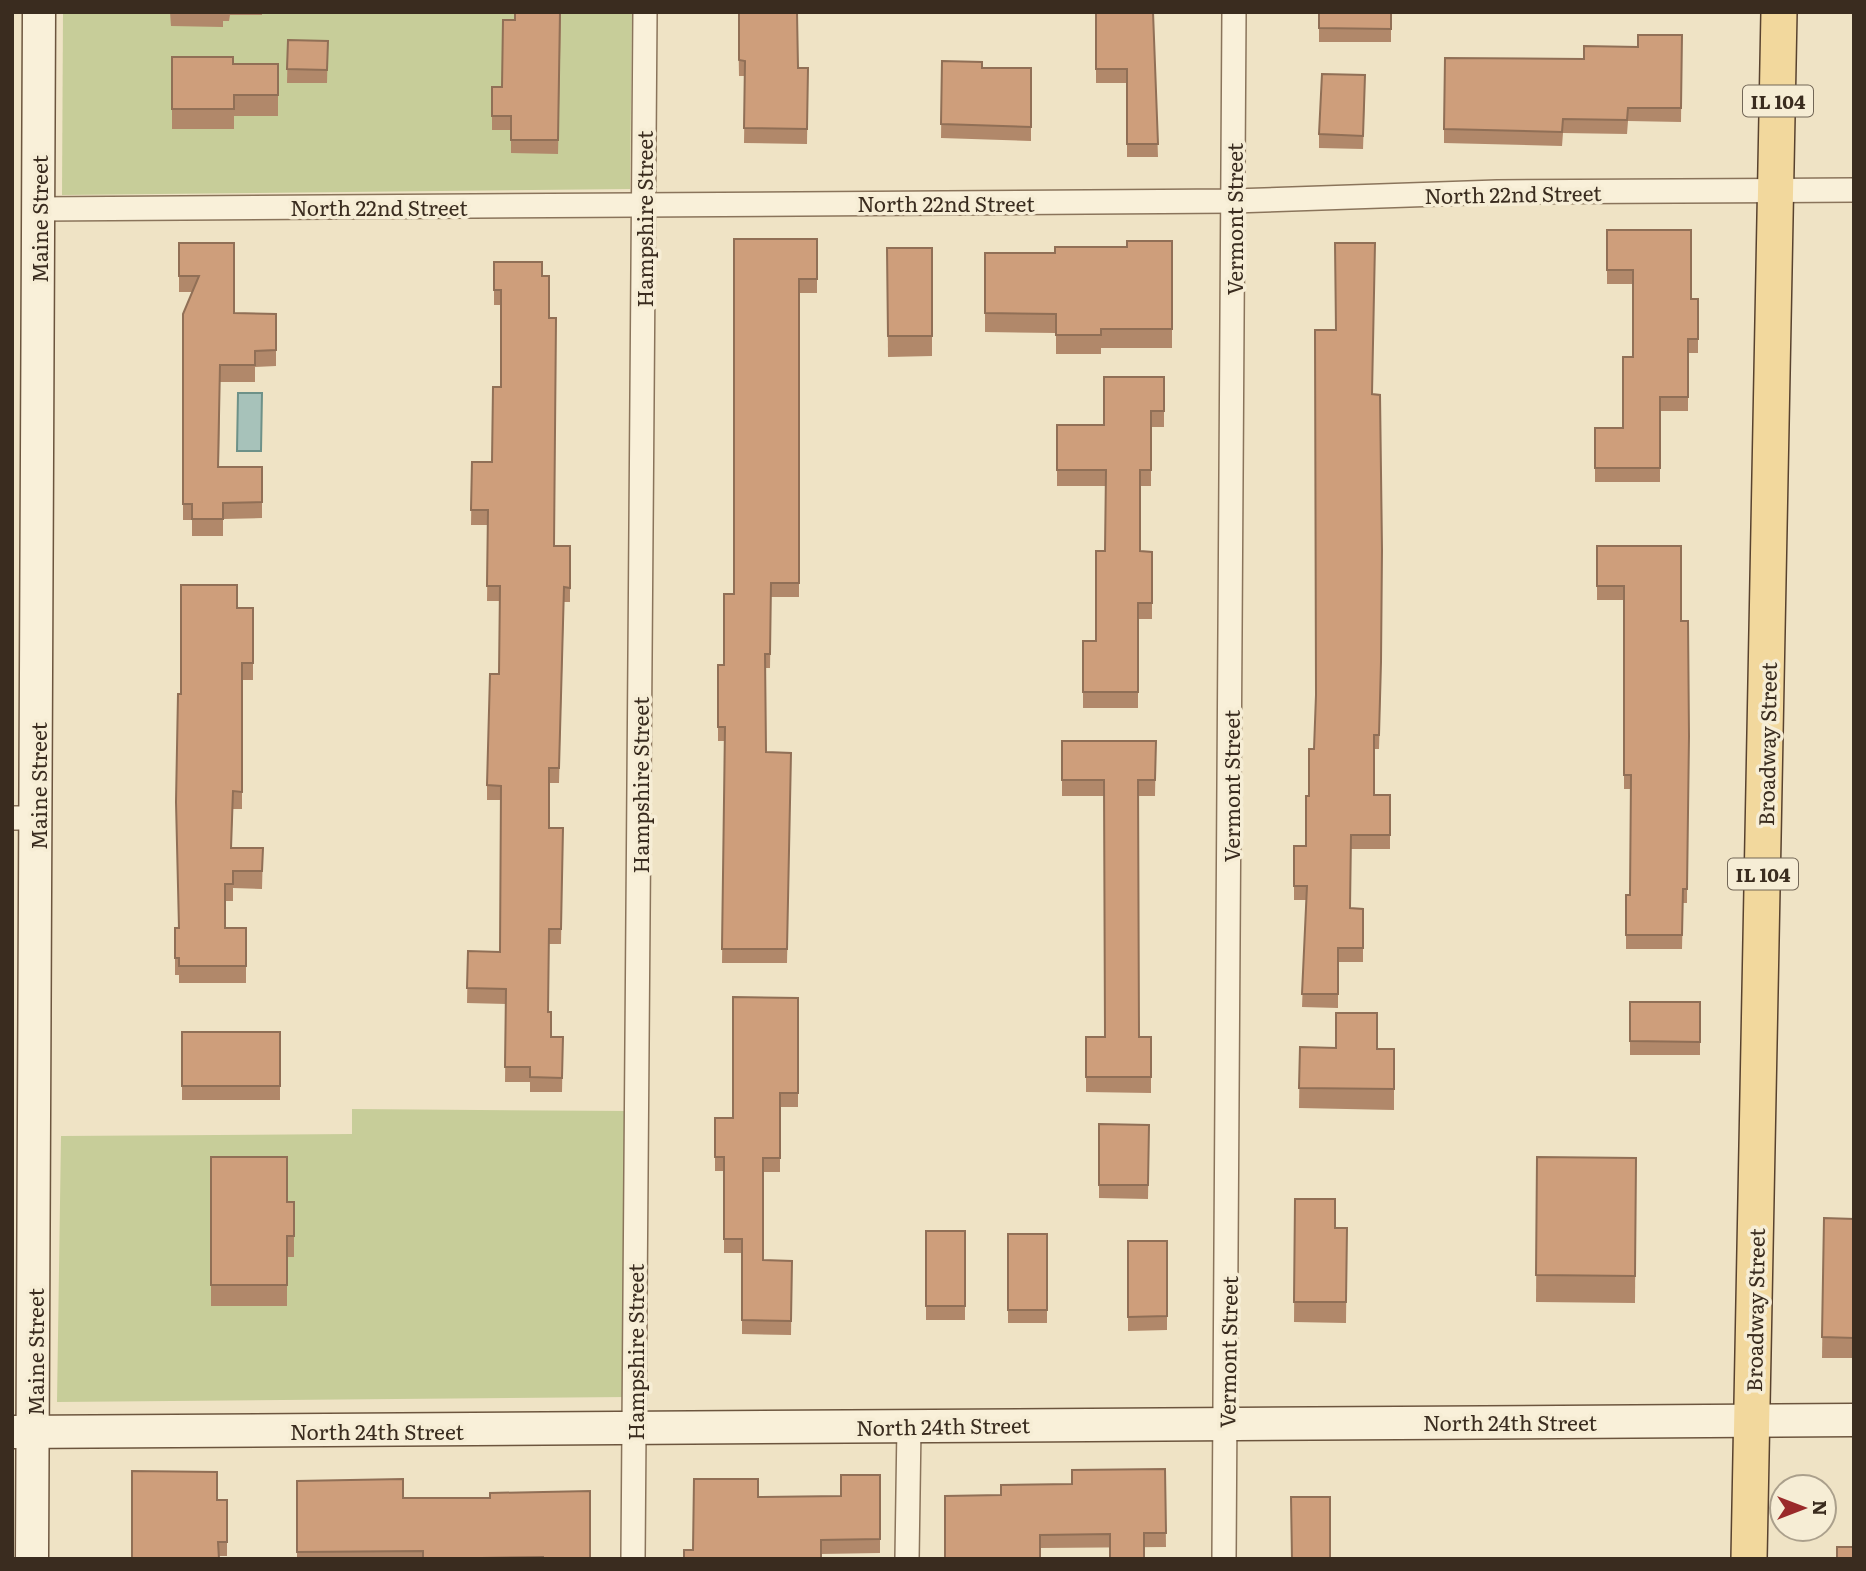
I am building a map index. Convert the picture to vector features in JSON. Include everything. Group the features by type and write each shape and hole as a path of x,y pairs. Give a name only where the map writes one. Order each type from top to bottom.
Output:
{"main road":[{"name":"Maine Street","path":"32,1559 23,1432 24,818 38,209 38,12"},
{"name":"Broadway Street","path":"1749,1559 1779,12"},
{"name":"North 24th Street","path":"23,1432 1854,1420"}],"street":[{"name":"Hampshire Street","path":"633,1559 645,12"},
{"name":"Vermont Street","path":"1224,1559 1234,12"},
{"name":"North 22nd Street","path":"38,209 1233,201 1497,192 1854,190"},
{"path":"907,1559 909,1426"}],"green space":[{"path":"63,12 632,12 630,189 62,195"},
{"path":"352,1109 629,1111 627,1397 57,1402 61,1136 352,1134"}],"water":[{"path":"238,393 262,393 261,451 237,451"}],"building":[{"path":"515,12 560,12 558,140 511,140 511,116 492,116 492,87 502,87 503,20 515,20"},
{"path":"739,12 797,12 798,68 808,68 807,129 744,128 745,61 739,60"},
{"path":"1096,12 1153,12 1158,144 1127,144 1127,69 1096,69"},
{"path":"1319,12 1391,12 1391,29 1319,28"},
{"path":"1638,35 1682,35 1681,108 1628,108 1627,120 1563,119 1562,132 1444,129 1445,58 1584,59 1584,46 1638,47"},
{"path":"288,40 328,41 327,70 287,69"},
{"path":"172,57 233,57 233,64 278,64 278,95 234,95 234,109 172,109"},
{"path":"942,61 982,62 982,68 1031,68 1031,127 941,124"},
{"path":"1322,74 1365,75 1363,136 1319,134"},
{"path":"1607,230 1691,230 1691,299 1698,299 1698,339 1688,339 1688,397 1660,397 1660,468 1595,468 1595,428 1623,428 1623,357 1633,357 1633,270 1607,270"},
{"path":"734,239 817,239 817,279 799,279 799,583 771,583 770,654 765,654 766,752 791,753 787,949 722,949 725,727 718,727 718,665 724,665 724,594 734,594"},
{"path":"1127,241 1172,241 1172,329 1101,329 1101,335 1056,335 1056,314 985,313 985,253 1055,253 1055,247 1127,247"},
{"path":"179,243 234,243 234,313 276,314 276,350 255,351 255,365 220,365 218,467 262,467 262,502 223,503 223,519 192,519 192,504 183,504 183,314 199,276 179,276"},
{"path":"1335,243 1375,243 1372,394 1380,395 1382,550 1379,735 1374,735 1374,795 1390,795 1390,835 1351,835 1350,908 1363,909 1363,948 1338,948 1338,994 1302,994 1307,886 1294,886 1294,846 1306,846 1309,749 1314,749 1315,330 1336,330"},
{"path":"887,248 932,248 932,336 888,336"},
{"path":"494,262 542,262 542,276 549,276 549,318 556,318 554,546 570,546 570,588 564,587 559,768 549,768 549,828 563,828 561,929 549,929 548,1012 551,1012 551,1037 563,1037 562,1078 530,1077 530,1067 505,1067 506,989 467,988 468,951 500,952 501,786 487,785 490,674 499,674 500,586 487,586 488,510 471,510 472,462 492,462 493,387 501,387 501,290 494,290"},
{"path":"1104,377 1164,377 1164,411 1151,411 1151,470 1140,470 1140,551 1152,552 1152,603 1138,603 1138,692 1083,692 1083,641 1096,641 1096,551 1105,551 1106,470 1057,470 1057,425 1104,425"},
{"path":"1597,546 1681,546 1681,621 1688,621 1689,736 1687,889 1683,889 1682,935 1626,935 1626,895 1630,895 1631,775 1624,775 1624,586 1597,586"},
{"path":"181,585 237,585 237,608 253,608 253,663 242,663 242,792 233,791 231,848 263,848 262,871 233,871 233,884 225,884 225,928 246,928 246,966 179,966 179,958 175,958 175,928 179,928 176,802 178,694 181,694"},
{"path":"1062,741 1156,741 1155,780 1138,780 1139,1037 1151,1037 1151,1077 1086,1077 1086,1037 1105,1037 1104,780 1062,780"},
{"path":"733,997 798,998 798,1093 780,1093 780,1158 763,1158 763,1260 792,1261 791,1321 742,1320 742,1239 724,1239 724,1157 715,1157 715,1118 733,1118"},
{"path":"1630,1002 1700,1002 1700,1042 1630,1041"},
{"path":"1336,1013 1377,1013 1377,1049 1394,1049 1394,1089 1299,1088 1300,1047 1336,1048"},
{"path":"182,1032 280,1032 280,1086 182,1086"},
{"path":"1099,1124 1149,1125 1148,1185 1099,1185"},
{"path":"211,1157 287,1157 287,1202 294,1202 294,1236 287,1236 287,1285 211,1285"},
{"path":"1537,1157 1636,1158 1635,1276 1536,1275"},
{"path":"1295,1199 1335,1199 1335,1228 1347,1228 1346,1302 1294,1302"},
{"path":"1824,1218 1854,1219 1854,1338 1822,1337"},
{"path":"926,1231 965,1231 965,1306 926,1306"},
{"path":"1008,1234 1047,1234 1047,1310 1008,1310"},
{"path":"1128,1241 1167,1241 1167,1316 1128,1317"},
{"path":"1165,1469 1166,1533 1144,1533 1144,1559 1110,1559 1110,1534 1040,1535 1040,1559 945,1559 945,1496 1001,1495 1001,1485 1072,1484 1072,1470"},
{"path":"132,1471 217,1472 217,1500 227,1500 227,1542 218,1542 219,1559 132,1559"},
{"path":"841,1475 880,1475 880,1539 821,1540 821,1559 684,1559 684,1550 693,1550 694,1479 758,1479 758,1497 841,1496"},
{"path":"403,1479 403,1498 490,1498 490,1493 590,1491 590,1559 423,1559 423,1551 297,1552 297,1481"},
{"path":"1291,1497 1330,1497 1330,1559 1292,1559"},
{"path":"1837,1547 1854,1547 1854,1559 1837,1559"}]}
